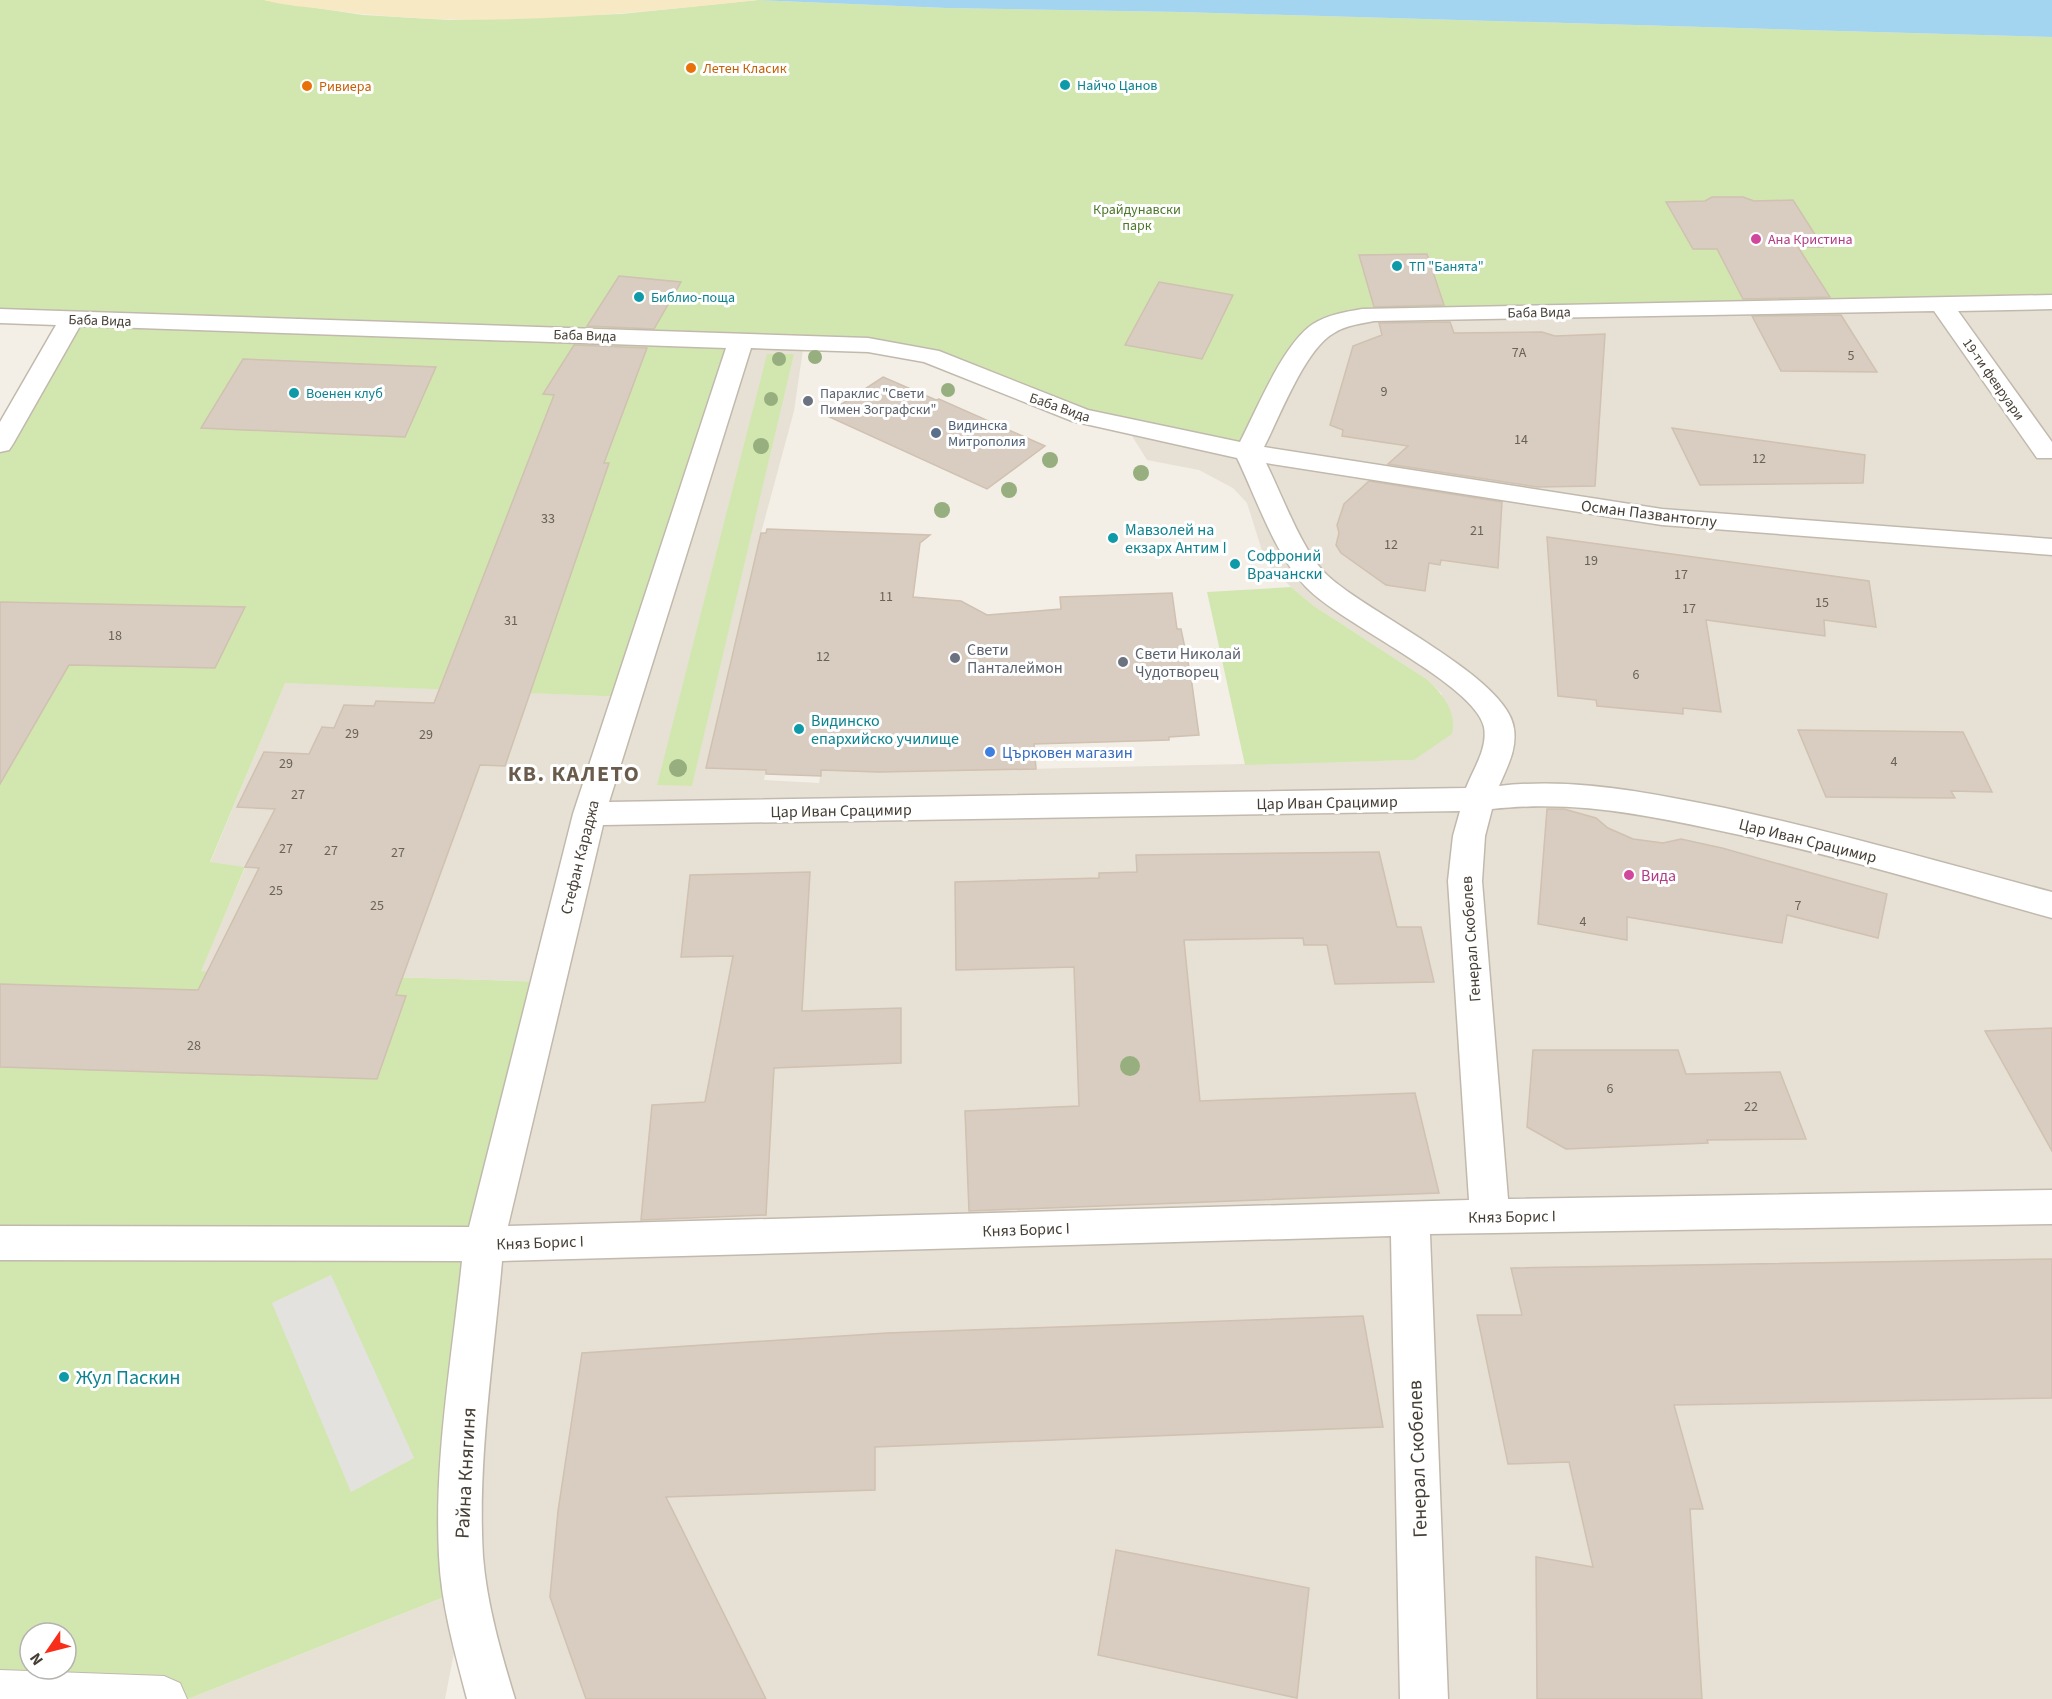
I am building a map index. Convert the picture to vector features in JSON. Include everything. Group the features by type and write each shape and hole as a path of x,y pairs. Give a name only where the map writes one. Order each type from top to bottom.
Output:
{"street":[{"name":"Баба Вида","path":"0,316 868,345 930,356 1081,416 1248,452 1300,351 1311,336 1324,326 1347,319 1374,314 1942,306 2052,302"},
{"name":"19-ти февруари","path":"1942,306 2046,452"},
{"path":"0,444 72,319"},
{"name":"Стефан Караджа","path":"484,1244 589,814 741,340"},
{"name":"Осман Пазвантоглу","path":"1248,452 1662,518 2052,547"},
{"name":"Генерал Скобелев","path":"1248,452 1297,554 1315,580 1340,601 1448,671 1484,698 1499,727 1498,752 1478,799 1469,836 1465,881 1490,1216"},
{"name":"Цар Иван Срацимир","path":"589,814 1478,799 1515,795 1581,794 1669,807 1791,834 2052,905"},
{"name":"Княз Борис I","path":"0,1243 484,1244 1490,1216 2052,1207"},
{"name":"Генерал Скобелев","path":"1410,1219 1424,1699"},
{"name":"Райна Княгиня","path":"484,1244 463,1463 461,1557 474,1639 491,1699"}],"lane":[{"path":"0,1692 164,1699"}],"shaded area":[{"path":"2052,302 2052,1699 491,1699 466,1591 445,1699 188,1699 467,1588 463,1463 547,982 200,971 245,868 210,863 285,682 625,697 741,340 804,343 794,411 761,533 766,770 764,780 819,783 821,770 892,772 1414,760 1442,694 1428,680 1314,606 1291,587 1272,568 1263,554 1247,503 1233,488 1199,470 1147,460 1127,428 1300,351 1347,319"},
{"path":"331,1275 414,1458 351,1492 272,1303"}],"green space":[{"name":"Крайдунавски парк","path":"0,0 264,0 363,15 450,20 621,14 758,0 946,8 1180,12 2052,37 2052,302 1374,314 1324,326 1248,452 1127,428 930,356 741,340 625,697 285,683 210,862 245,867 201,971 548,982 484,1244 467,1588 188,1699 0,1692 0,444 72,319 0,316"},
{"path":"767,354 794,354 692,786 657,785"},
{"path":"1291,587 1314,606 1428,680 1448,704 1452,718 1452,734 1414,760 1245,765 1207,592"}],"sand":[{"path":"264,0 758,0 652,11 491,20 384,16"}],"water":[{"path":"758,0 2052,0 2052,37 1180,12 946,8"}],"building":[{"path":"1712,197 1743,197 1754,201 1793,200 1823,247 1798,247 1830,297 1743,299 1717,249 1693,249 1666,202 1705,201"},
{"path":"1427,254 1444,305 1374,307 1359,255"},
{"name":"Библио-поща","path":"619,276 681,282 654,329 587,326"},
{"path":"1159,282 1233,295 1202,359 1125,345"},
{"path":"1841,315 1877,372 1781,371 1752,316"},
{"path":"1450,322 1454,333 1542,332 1555,336 1605,334 1595,486 1537,487 1388,464 1408,446 1342,436 1343,430 1330,425 1353,346 1382,335 1379,323"},
{"path":"574,345 647,348 604,463 609,463 505,766 480,765 396,995 406,996 377,1079 0,1067 0,984 198,990 259,868 245,867 275,809 237,807 264,752 309,754 322,727 334,728 344,705 374,706 376,701 434,703 554,395 543,394"},
{"name":"Военен клуб","path":"243,359 436,367 405,437 201,428"},
{"name":"Видинска Митрополия","path":"883,377 1045,446 987,489 825,415"},
{"path":"1672,428 1865,455 1863,483 1700,485"},
{"path":"1369,481 1502,502 1498,568 1441,560 1440,565 1429,563 1425,591 1386,585 1341,553 1336,545 1339,533 1337,525 1344,504"},
{"path":"767,529 930,535 920,543 913,597 961,601 987,615 1061,609 1060,597 1172,593 1177,629 1181,629 1191,677 1199,735 1169,737 1169,740 1034,744 1036,769 879,772 821,770 821,776 766,774 766,770 706,768 761,533 766,533"},
{"path":"1547,537 1869,581 1876,627 1824,620 1825,636 1706,620 1721,712 1683,708 1683,714 1597,706 1596,700 1558,696"},
{"path":"0,602 245,607 215,668 69,665 0,784"},
{"path":"1798,730 1963,732 1992,792 1951,791 1955,798 1826,797"},
{"path":"1547,809 1564,809 1596,818 1608,828 1633,839 1663,843 1681,839 1722,848 1887,894 1878,938 1787,915 1782,943 1627,917 1627,940 1538,924"},
{"path":"1379,852 1397,927 1421,927 1434,982 1335,984 1327,945 1304,945 1303,938 1184,940 1200,1101 1415,1093 1439,1193 969,1211 965,1111 1079,1106 1074,967 956,970 955,882 1099,878 1099,873 1137,872 1136,855"},
{"path":"810,872 802,1011 901,1008 901,1063 774,1068 766,1215 641,1220 652,1105 705,1102 733,956 681,957 690,875"},
{"path":"2052,1028 2052,1151 1985,1031"},
{"path":"1533,1050 1678,1050 1686,1074 1780,1072 1806,1139 1707,1140 1708,1143 1566,1149 1527,1127"},
{"path":"2052,1259 2052,1398 1674,1405 1703,1509 1690,1509 1702,1699 1537,1699 1536,1557 1593,1567 1569,1462 1508,1464 1477,1315 1522,1315 1511,1268"},
{"path":"1363,1316 1383,1427 875,1447 875,1490 666,1497 766,1699 586,1699 550,1597 558,1511 582,1353 887,1333"},
{"path":"1116,1550 1309,1588 1297,1698 1098,1655"}],"place":[{"name":"Летен Класик","path":"691,68"},
{"name":"Найчо Цанов","path":"1065,85"},
{"name":"Ривиера","path":"307,86"},
{"name":"Ана Кристина","path":"1756,239"},
{"name":"ТП \"Банята\"","path":"1397,266"},
{"name":"Библио-поща","path":"639,297"},
{"name":"Военен клуб","path":"294,393"},
{"name":"Параклис \"Свети Пимен Зографски\"","path":"808,401"},
{"name":"Видинска Митрополия","path":"936,433"},
{"name":"Мавзолей на екзарх Антим I","path":"1113,538"},
{"name":"Софроний Врачански","path":"1235,564"},
{"name":"Свети Панталеймон","path":"955,658"},
{"name":"Свети Николай Чудотворец","path":"1123,662"},
{"name":"Видинско епархийско училище","path":"799,729"},
{"name":"Църковен магазин","path":"990,752"},
{"name":"Вида","path":"1629,875"},
{"name":"Жул Паскин","path":"64,1377"}],"district":[{"name":"КВ. КАЛЕТО","path":"574,773"}]}
